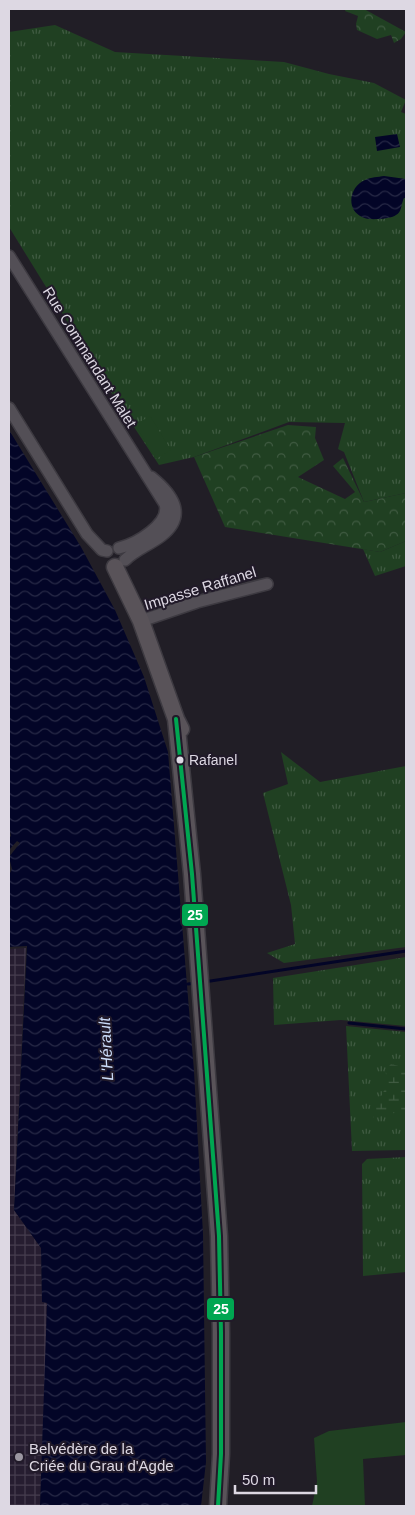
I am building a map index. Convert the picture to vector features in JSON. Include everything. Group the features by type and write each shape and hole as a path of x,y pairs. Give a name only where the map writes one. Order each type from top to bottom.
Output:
{"main road":[{"path":"120,563 176,719 183,731 190,770 191,781 186,812 201,977 219,1236 221,1436 218,1506"}],"street":[{"name":"Rue Commandant Malet","path":"9,256 164,504 166,510 164,516 154,529 124,547 113,550"},
{"path":"9,408 87,534 97,545 123,552 120,563 109,565 106,560 113,550"},
{"name":"Rue Commandant Malet","path":"120,563 160,537 174,520 176,511 172,499 160,484 146,473"},
{"name":"Impasse Raffanel","path":"141,622 197,602 267,584"}],"shaded area":[{"path":"26,948 14,1210 41,1248 42,1302 48,1303 40,1506 9,1506 10,949"}],"green space":[{"path":"346,9 364,9 406,32 401,39 394,43 391,35 377,39 357,30 358,16 345,11"},
{"path":"55,25 115,52 284,62 374,83 406,100 401,112 406,114 406,493 364,502 344,452 338,449 345,423 289,422 194,457 159,465 111,392 9,227 9,32"},
{"path":"150,416 171,450 156,459 135,425"},
{"path":"288,425 316,427 315,438 324,460 298,477 345,499 355,492 333,466 343,458 364,502 406,493 406,541 380,552 225,527 194,457"},
{"path":"406,541 406,566 375,576 363,549 380,552"},
{"path":"281,752 320,782 406,766 406,947 284,963 267,953 295,944 291,905 263,793 288,784"},
{"path":"406,957 406,1026 341,1020 274,1025 273,978"},
{"path":"346,1026 406,1032 406,1150 352,1151"},
{"path":"391,1064 406,1068 406,1110 374,1118 370,1106 382,1095 388,1082 385,1070"},
{"path":"406,1157 406,1272 363,1276 362,1164 367,1159"},
{"path":"406,1422 406,1455 363,1459 365,1506 312,1506 317,1482 314,1438 329,1431"}],"water":[{"path":"397,134 400,147 377,151 375,137"},
{"path":"384,176 406,179 406,198 404,198 398,214 381,219 362,217 353,209 353,192 365,180"},
{"name":"L'Hérault","path":"9,430 81,547 115,610 144,677 168,752 194,1071 203,1234 206,1462 201,1506 40,1506 47,1303 42,1302 41,1248 14,1210 27,946 9,947 9,875 12,869 9,857 20,843 17,841 9,850 9,838 11,836 9,826"}],"waterway":[{"path":"204,982 406,951"},
{"path":"188,984 196,983"},
{"path":"349,1023 406,1029"}],"transit line":[{"name":"25","path":"176,719 192,874 219,1236 221,1454 218,1506"}],"place":[{"name":"Rafanel","path":"180,760"},
{"name":"Belvédère de la Criée du Grau d'Agde","path":"19,1457"}]}
